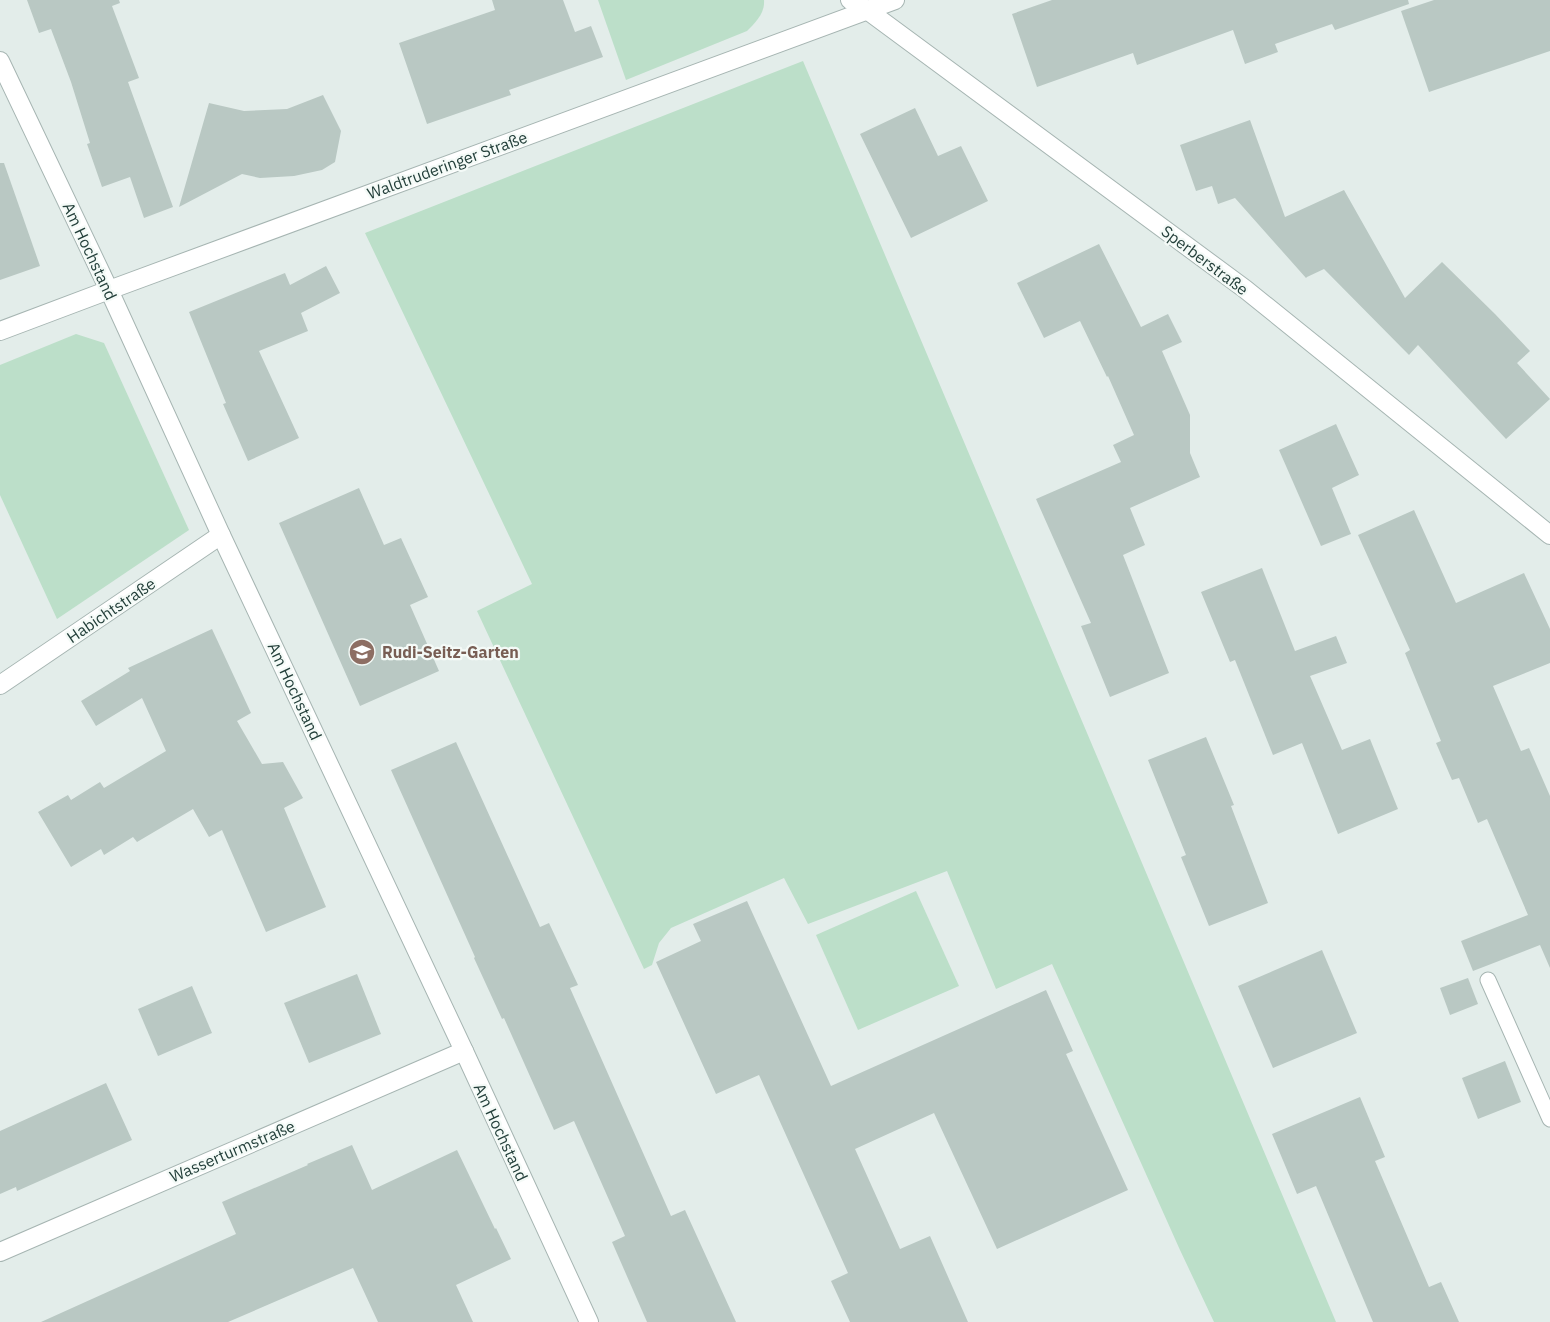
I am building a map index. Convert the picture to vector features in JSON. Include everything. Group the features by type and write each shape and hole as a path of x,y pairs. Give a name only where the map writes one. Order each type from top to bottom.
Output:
{"street":[{"name":"Sperberstraße","path":"850,0 867,10 1245,289 1550,535"},
{"name":"Waldtruderinger Straße","path":"0,332 895,0"},
{"name":"Am Hochstand","path":"0,61 109,290 589,1322"},
{"name":"Habichtstraße","path":"0,685 221,535"},
{"name":"Wasserturmstraße","path":"0,1252 464,1051"}],"lane":[{"path":"1488,980 1550,1119"}],"green space":[{"path":"598,0 764,0 764,5 757,21 747,31 626,80"},
{"path":"803,61 1336,1322 1214,1322 1052,964 996,989 947,871 808,924 784,878 671,928 659,943 652,965 644,969 477,611 532,584 365,233"},
{"path":"76,334 104,343 189,530 57,619 0,495 0,365"},
{"path":"916,891 959,986 858,1030 816,935"}],"building":[{"path":"27,0 119,0 120,3 112,6 139,78 128,82 173,207 144,218 130,177 102,187 87,144 90,143 71,82 51,29 39,33"},
{"path":"492,0 563,0 575,32 591,26 603,57 509,90 511,95 427,124 399,43 495,10"},
{"path":"1052,0 1408,0 1409,4 1335,30 1332,24 1275,44 1278,52 1245,64 1233,30 1137,65 1133,53 1037,87 1012,14"},
{"path":"1434,0 1550,0 1550,51 1429,92 1401,11"},
{"path":"323,95 341,131 335,162 322,170 294,176 260,178 242,174 179,207 209,103 244,111 287,109"},
{"path":"915,108 938,156 961,146 988,201 911,238 860,134"},
{"path":"1250,120 1285,217 1344,190 1405,298 1442,262 1530,351 1517,363 1550,399 1506,439 1418,345 1409,355 1324,269 1306,278 1235,198 1218,204 1212,186 1196,191 1180,145"},
{"path":"0,163 4,163 40,266 0,280"},
{"path":"1099,244 1141,327 1168,314 1182,342 1162,351 1190,415 1190,453 1200,477 1130,508 1145,545 1123,555 1169,673 1110,697 1081,626 1091,623 1036,499 1121,462 1113,445 1134,435 1080,321 1044,338 1017,283"},
{"path":"326,266 340,293 301,313 308,331 259,351 299,438 248,461 223,404 226,403 189,312 285,273 290,285"},
{"path":"1336,424 1359,475 1332,488 1351,534 1321,546 1279,450"},
{"path":"359,488 384,545 401,538 428,597 410,605 439,671 360,706 279,523"},
{"path":"1414,510 1456,603 1524,573 1550,629 1550,663 1493,686 1521,751 1529,748 1550,796 1550,968 1540,945 1473,971 1461,941 1528,915 1487,819 1478,823 1459,778 1452,780 1436,743 1441,741 1405,653 1410,650 1358,535"},
{"path":"1262,568 1295,651 1336,636 1347,663 1310,676 1342,750 1370,739 1398,809 1338,834 1302,743 1273,755 1235,660 1230,662 1201,592"},
{"path":"212,629 251,713 237,721 262,764 283,762 303,798 284,808 326,907 266,932 222,830 209,837 193,809 137,842 133,837 104,855 101,849 71,867 38,812 68,795 71,800 100,782 104,788 166,751 142,698 96,726 81,701 130,671 128,668"},
{"path":"1206,737 1234,805 1231,806 1268,903 1209,926 1181,857 1186,855 1148,760"},
{"path":"456,742 540,927 549,923 578,985 570,988 671,1216 685,1210 736,1322 647,1322 612,1242 625,1236 574,1121 554,1130 504,1018 502,1019 474,958 391,770"},
{"path":"747,901 831,1086 1046,990 1073,1051 1066,1054 1128,1190 997,1249 934,1113 855,1149 900,1249 930,1236 968,1322 850,1322 831,1281 848,1273 759,1075 716,1094 656,962 701,941 693,924"},
{"path":"1322,950 1357,1033 1273,1068 1238,986"},
{"path":"357,974 381,1034 309,1063 284,1003"},
{"path":"1468,978 1478,1004 1450,1015 1440,988"},
{"path":"192,986 212,1033 158,1056 138,1009"},
{"path":"1505,1061 1521,1102 1478,1119 1462,1078"},
{"path":"106,1083 132,1140 17,1191 16,1187 0,1194 0,1131"},
{"path":"1360,1097 1385,1157 1375,1161 1429,1287 1441,1282 1459,1322 1373,1322 1316,1186 1297,1194 1272,1134"},
{"path":"352,1145 372,1190 457,1150 511,1259 456,1285 473,1322 378,1322 353,1268 228,1322 41,1322 236,1234 222,1202"}],"place":[{"name":"Rudi-Seitz-Garten","path":"362,652"}]}
